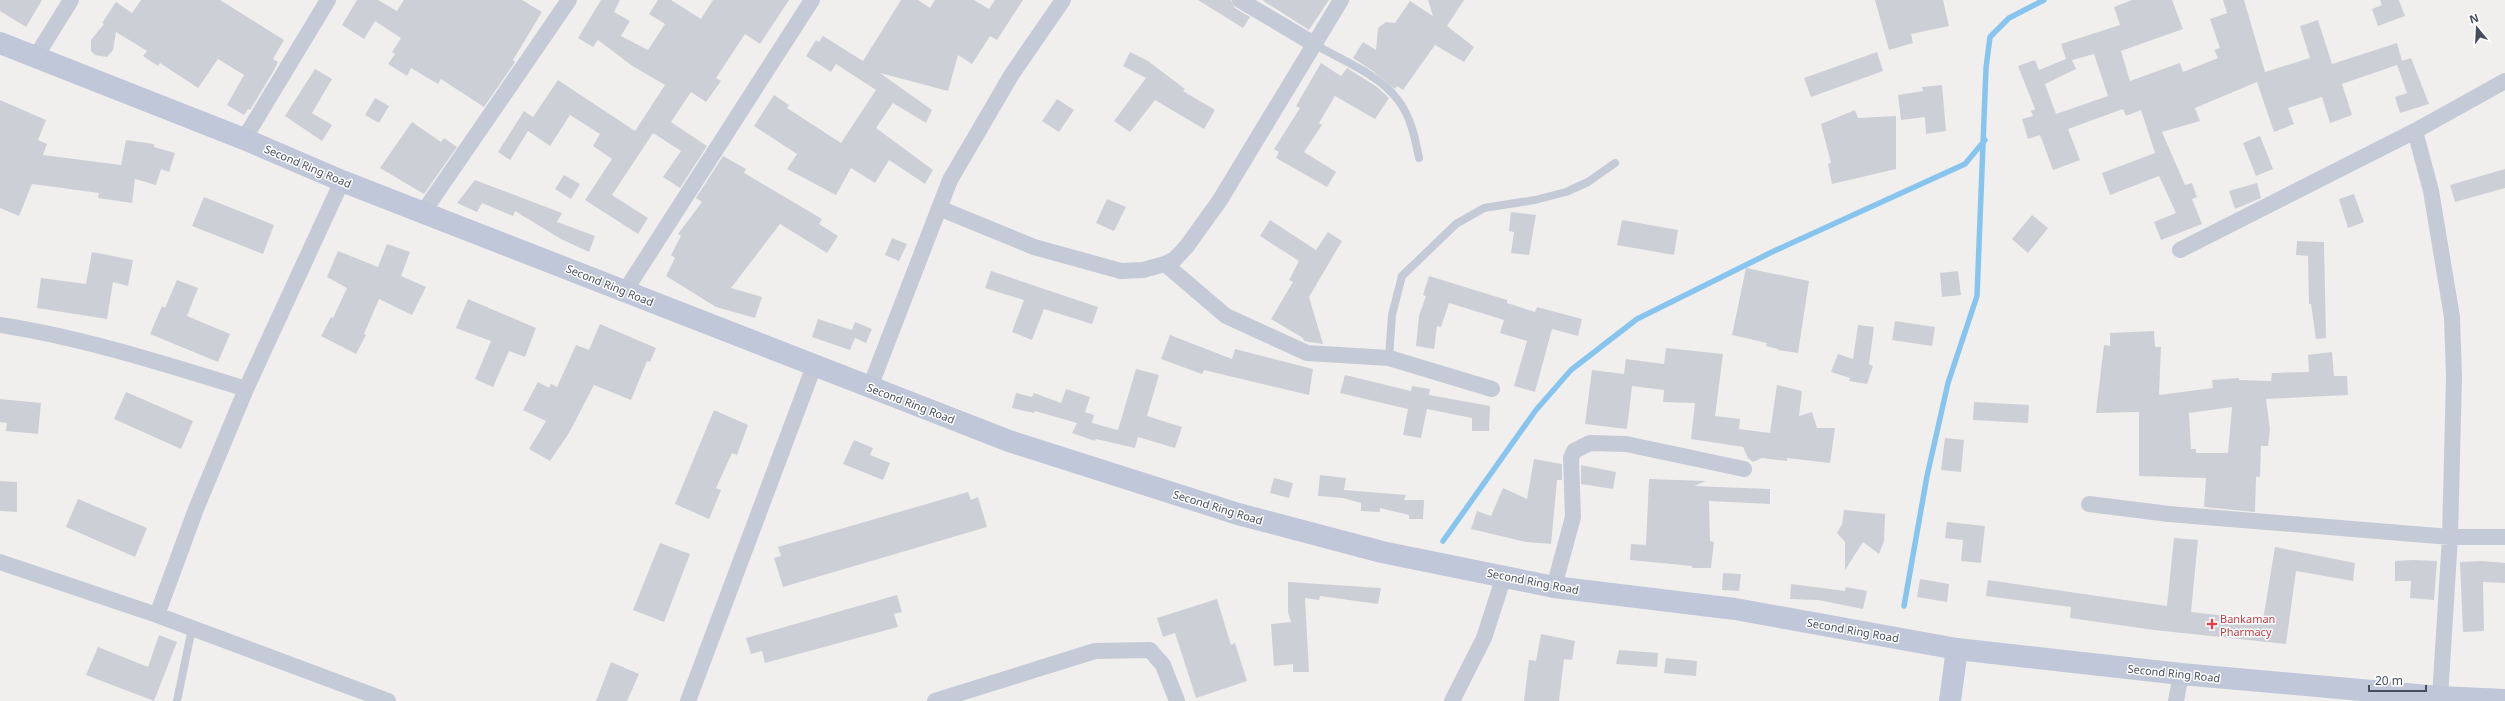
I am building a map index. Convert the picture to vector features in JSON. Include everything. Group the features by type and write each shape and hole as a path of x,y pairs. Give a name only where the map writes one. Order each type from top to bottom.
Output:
{"main road":[{"name":"Second Ring Road","path":"0,43 244,139 342,181 424,211 814,366 1009,441 1238,514 1382,552 1554,587 1736,609 1957,649 2181,674 2440,697 2505,700"},
{"path":"1950,701 1957,649"}],"street":[{"path":"35,58 71,0"},
{"path":"244,139 328,0"},
{"path":"424,211 569,0"},
{"path":"625,291 812,0"},
{"path":"870,387 950,180 1012,74 1063,0"},
{"path":"1240,0 1314,44"},
{"path":"939,208 1034,247 1121,271 1143,270 1165,264 1175,259 1187,246 1220,200 1341,0"},
{"path":"2180,250 2415,132 2505,81"},
{"path":"2415,132 2431,191 2452,317 2454,377 2450,536 2440,697"},
{"path":"158,615 196,509 246,389 342,181"},
{"path":"1165,264 1226,316 1268,337 1307,353 1389,358 1492,389"},
{"path":"0,325 63,336 129,353 246,389"},
{"path":"688,701 814,366"},
{"path":"1554,587 1573,517 1571,458 1574,450 1590,443 1626,444 1744,469"},
{"path":"2089,504 2169,514 2450,536 2505,537"},
{"path":"0,562 158,615 388,701"},
{"path":"1452,701 1484,638 1504,576"},
{"path":"935,701 1096,651 1150,650 1163,665 1177,701"},
{"path":"2176,701 2181,674"}],"lane":[{"path":"1314,44 1373,78 1398,100 1412,127 1420,158"},
{"path":"1389,358 1392,315 1402,276 1456,224 1484,208 1535,200 1566,192 1588,182 1615,163"},
{"path":"177,701 192,628"}],"building":[{"path":"0,0 42,0 26,27 0,11"},
{"path":"141,0 220,0 284,40 273,59 278,62 250,110 248,109 244,115 227,105 244,75 218,59 198,88 160,63 158,66 143,56 147,51 116,32 113,50 107,57 95,55 91,51 91,40 104,24 102,23 116,2 132,13"},
{"path":"357,0 378,0 397,11 404,0 522,0 542,12 513,60 515,62 484,107 441,79 438,84 411,68 407,76 388,64 395,54 392,52 401,38 375,21 364,39 342,25"},
{"path":"601,0 620,0 614,12 630,21 621,36 648,50 665,24 649,14 658,0 671,0 701,19 713,0 789,0 760,44 745,34 716,78 721,81 706,102 691,92 671,122 707,146 680,188 663,177 681,151 653,133 612,195 648,218 638,234 585,200 612,159 593,146 600,134 570,115 550,146 528,131 510,160 498,152 524,111 533,117 558,80 635,131 665,85 631,65 598,40 593,47 578,38"},
{"path":"901,0 918,0 930,8 935,0 974,0 989,9 995,0 1023,0 997,40 990,36 972,64 958,55 948,91 880,73 932,110 926,123 893,103 876,128 933,170 925,184 889,160 875,183 851,168 836,195 787,169 797,154 754,126 774,95 789,105 787,108 841,143 876,90 836,64 831,72 806,56 816,40 819,42 823,36 863,61"},
{"path":"1198,0 1231,0 1235,8 1250,17 1243,28"},
{"path":"1262,0 1329,0 1309,30"},
{"path":"1428,0 1464,0 1447,26 1474,47 1464,62 1435,45 1403,90 1397,86 1395,89 1373,71 1353,58 1363,42 1376,50 1378,28 1386,22 1395,23 1410,1 1433,16"},
{"path":"1875,0 1943,0 1949,26 1911,34 1913,43 1889,50"},
{"path":"2132,0 2172,0 2183,29 2121,51 2130,81 2180,63 2183,72 2218,58 2214,50 2220,48 2210,19 2227,13 2223,0 2244,0 2265,72 2310,58 2300,26 2318,20 2332,64 2397,43 2402,61 2411,58 2429,104 2400,113 2395,97 2407,93 2397,65 2342,84 2352,115 2330,123 2322,97 2288,108 2294,124 2274,132 2257,82 2195,108 2200,121 2162,132 2185,185 2192,183 2197,197 2192,199 2202,224 2161,240 2154,222 2176,213 2159,176 2110,195 2102,173 2155,153 2141,110 2126,116 2123,109 2068,129 2080,160 2053,170 2040,135 2028,139 2022,119 2033,116 2031,111 2035,109 2018,66 2035,60 2039,70 2066,59 2061,44 2120,25 2114,7","holes":["2094,54 2108,96 2056,114 2045,84 2076,69 2072,60"]},
{"path":"2380,0 2399,0 2405,16 2378,26 2372,9 2382,5"},
{"path":"1130,52 1148,61 1185,89 1183,91 1215,110 1204,129 1155,100 1130,132 1114,121 1146,78 1123,66"},
{"path":"1877,52 1883,71 1811,97 1804,78"},
{"path":"1321,63 1341,76 1347,68 1377,87 1389,98 1375,119 1335,96 1319,123 1322,125 1304,152 1336,172 1327,187 1276,158 1279,152 1274,149 1300,108 1296,106"},
{"path":"315,69 332,79 312,113 332,125 322,141 285,116"},
{"path":"1942,85 1946,131 1926,134 1925,117 1901,120 1898,95 1923,91 1922,87"},
{"path":"375,98 389,106 379,123 365,115"},
{"path":"1057,99 1074,110 1059,132 1042,121"},
{"path":"0,100 46,120 38,140 47,144 43,155 121,165 126,140 154,144 154,147 175,153 169,172 161,169 156,185 135,179 132,203 98,198 99,193 32,184 19,216 0,208"},
{"path":"1855,110 1858,118 1896,116 1896,169 1832,184 1828,164 1831,163 1821,124"},
{"path":"412,122 441,142 444,138 457,147 424,194 380,168"},
{"path":"2260,136 2273,169 2256,176 2243,143"},
{"path":"723,156 746,169 744,173 822,219 819,224 838,236 827,253 780,224 731,288 762,297 755,318 716,307 666,276 675,258 671,255 681,236 678,234 702,202 696,198"},
{"path":"2505,169 2505,188 2455,202 2450,185"},
{"path":"564,175 580,184 571,199 555,189"},
{"path":"475,180 562,213 557,222 595,236 589,252 561,239 515,211 513,216 482,203 477,212 457,203"},
{"path":"2257,183 2261,198 2235,209 2229,191"},
{"path":"2354,194 2364,222 2348,228 2339,199"},
{"path":"204,197 274,225 263,254 192,226"},
{"path":"1107,199 1126,207 1114,231 1096,223"},
{"path":"1511,212 1536,215 1529,255 1511,253 1514,232 1509,231"},
{"path":"2032,215 2048,228 2028,253 2012,239"},
{"path":"1270,220 1316,250 1328,232 1342,241 1309,297 1323,344 1304,341 1303,338 1271,319 1293,282 1289,280 1299,261 1260,236"},
{"path":"1622,220 1678,230 1674,255 1617,245"},
{"path":"892,238 907,244 899,261 885,255"},
{"path":"2297,241 2324,242 2326,338 2316,339 2311,304 2309,304 2308,256 2296,255"},
{"path":"387,244 410,252 401,276 426,287 412,315 379,299 364,334 366,335 356,354 321,336 331,317 333,318 347,288 327,277 338,251 378,267"},
{"path":"92,252 133,260 128,286 113,282 107,319 37,308 41,278 86,284"},
{"path":"1746,268 1809,281 1798,353 1778,350 1766,346 1767,343 1732,335"},
{"path":"991,271 1098,307 1092,324 1044,309 1032,340 1012,332 1024,300 985,288"},
{"path":"1958,271 1961,295 1942,297 1940,273"},
{"path":"1429,276 1507,300 1507,303 1535,312 1537,307 1582,319 1578,336 1552,329 1535,392 1514,386 1527,341 1500,333 1504,320 1449,303 1441,327 1437,326 1434,349 1416,346 1419,316 1426,296 1423,295"},
{"path":"177,280 198,288 187,316 230,334 218,362 150,334 162,306 165,308"},
{"path":"468,299 536,328 525,357 509,351 493,387 475,379 491,341 456,328"},
{"path":"818,319 852,330 855,322 872,329 866,343 855,338 850,350 812,337"},
{"path":"1895,321 1935,327 1932,346 1892,340"},
{"path":"600,324 656,348 650,362 647,361 631,400 594,385 569,433 550,461 529,449 546,421 523,410 538,382 549,388 551,384 557,387 576,345 589,350"},
{"path":"1858,325 1874,327 1869,364 1873,366 1867,384 1849,381 1850,378 1831,372 1838,354 1853,359"},
{"path":"2154,331 2155,347 2161,347 2159,395 2213,388 2212,380 2239,378 2239,380 2271,381 2272,373 2309,372 2308,355 2332,352 2334,376 2347,376 2348,395 2266,399 2270,429 2268,446 2261,446 2260,477 2256,477 2255,512 2204,507 2206,478 2139,476 2139,412 2096,413 2104,345 2110,346 2110,333","holes":["2232,407 2228,453 2196,453 2196,449 2191,449 2189,413"]},
{"path":"1170,335 1232,359 1235,349 1313,369 1309,395 1204,370 1202,374 1161,359"},
{"path":"1666,348 1723,354 1715,416 1740,419 1739,429 1770,433 1777,385 1802,391 1799,416 1812,412 1817,428 1835,428 1830,463 1787,458 1787,461 1762,458 1753,462 1748,458 1743,447 1691,439 1695,403 1663,402 1664,390 1632,386 1627,429 1585,424 1592,370 1624,374 1626,359 1664,364"},
{"path":"1136,369 1159,375 1147,416 1182,427 1175,448 1138,437 1135,448 1096,439 1095,441 1072,433 1077,423 1035,411 1034,413 1012,408 1016,393 1032,397 1034,393 1061,403 1066,389 1090,397 1085,412 1094,415 1092,423 1118,430"},
{"path":"1345,375 1411,391 1412,386 1430,389 1429,395 1490,406 1489,431 1472,431 1472,418 1427,409 1421,438 1403,435 1408,409 1340,393"},
{"path":"126,392 193,421 181,449 114,419"},
{"path":"0,399 41,403 38,434 6,431 7,423 0,422"},
{"path":"1974,402 2029,405 2028,423 1973,420"},
{"path":"714,410 748,425 737,455 732,453 716,488 721,490 709,519 675,504"},
{"path":"1945,438 1964,440 1961,472 1941,470"},
{"path":"854,440 873,448 870,455 890,463 883,480 843,464"},
{"path":"1534,459 1562,464 1562,480 1557,480 1551,544 1526,542 1471,529 1477,511 1491,516 1503,488 1527,499"},
{"path":"1581,465 1616,472 1613,489 1581,484"},
{"path":"1320,475 1346,478 1344,490 1406,495 1404,500 1424,500 1423,519 1409,519 1409,515 1380,508 1380,512 1361,511 1361,503 1343,498 1318,496"},
{"path":"1274,478 1293,483 1289,498 1270,493"},
{"path":"1649,479 1706,481 1694,486 1770,489 1770,504 1709,501 1710,541 1714,542 1711,568 1692,568 1692,566 1630,560 1631,544 1646,545"},
{"path":"0,481 17,482 17,512 0,511"},
{"path":"968,492 971,500 978,497 987,527 783,587 774,558 781,556 778,547"},
{"path":"78,499 147,528 135,557 66,527"},
{"path":"1844,510 1885,514 1884,541 1879,554 1863,542 1845,570 1845,542 1837,533 1842,524"},
{"path":"1947,522 1985,526 1981,563 1961,561 1963,540 1945,538"},
{"path":"2174,538 2198,540 2191,612 2263,620 2275,547 2355,563 2353,581 2296,571 2286,644 2154,630 2070,618 2071,607 1986,596 1988,580 2167,606"},
{"path":"660,543 690,554 664,622 633,610"},
{"path":"2395,561 2437,561 2434,600 2410,598 2411,581 2395,581"},
{"path":"2482,561 2505,563 2505,583 2483,582 2484,631 2463,632 2460,562"},
{"path":"1723,573 1741,574 1739,591 1722,590"},
{"path":"1920,579 1949,584 1947,602 1917,597"},
{"path":"1288,582 1381,588 1378,604 1320,596 1319,600 1305,598 1309,672 1293,672 1293,664 1274,666 1271,624 1291,622 1288,612"},
{"path":"1791,584 1845,591 1846,587 1867,591 1863,609 1818,600 1790,599"},
{"path":"897,595 902,612 894,614 898,627 765,663 762,651 751,654 746,638"},
{"path":"1217,599 1231,645 1235,643 1247,681 1196,698 1175,633 1163,637 1157,618"},
{"path":"1541,634 1575,641 1572,660 1564,659 1559,701 1524,701 1529,660 1536,661"},
{"path":"159,635 177,642 154,701 86,675 98,647 148,667"},
{"path":"1619,650 1658,653 1657,667 1616,664"},
{"path":"1666,658 1697,661 1696,676 1664,673"},
{"path":"611,662 639,674 627,701 596,701"}],"waterway":[{"path":"1904,606 1927,476 1948,383 1977,296 1986,68 1990,37 2009,18 2044,0"},
{"path":"1443,541 1536,410 1571,370 1637,319 1772,252 1965,164 1985,140"}],"place":[{"name":"Bankaman Pharmacy","path":"2212,624"}]}
